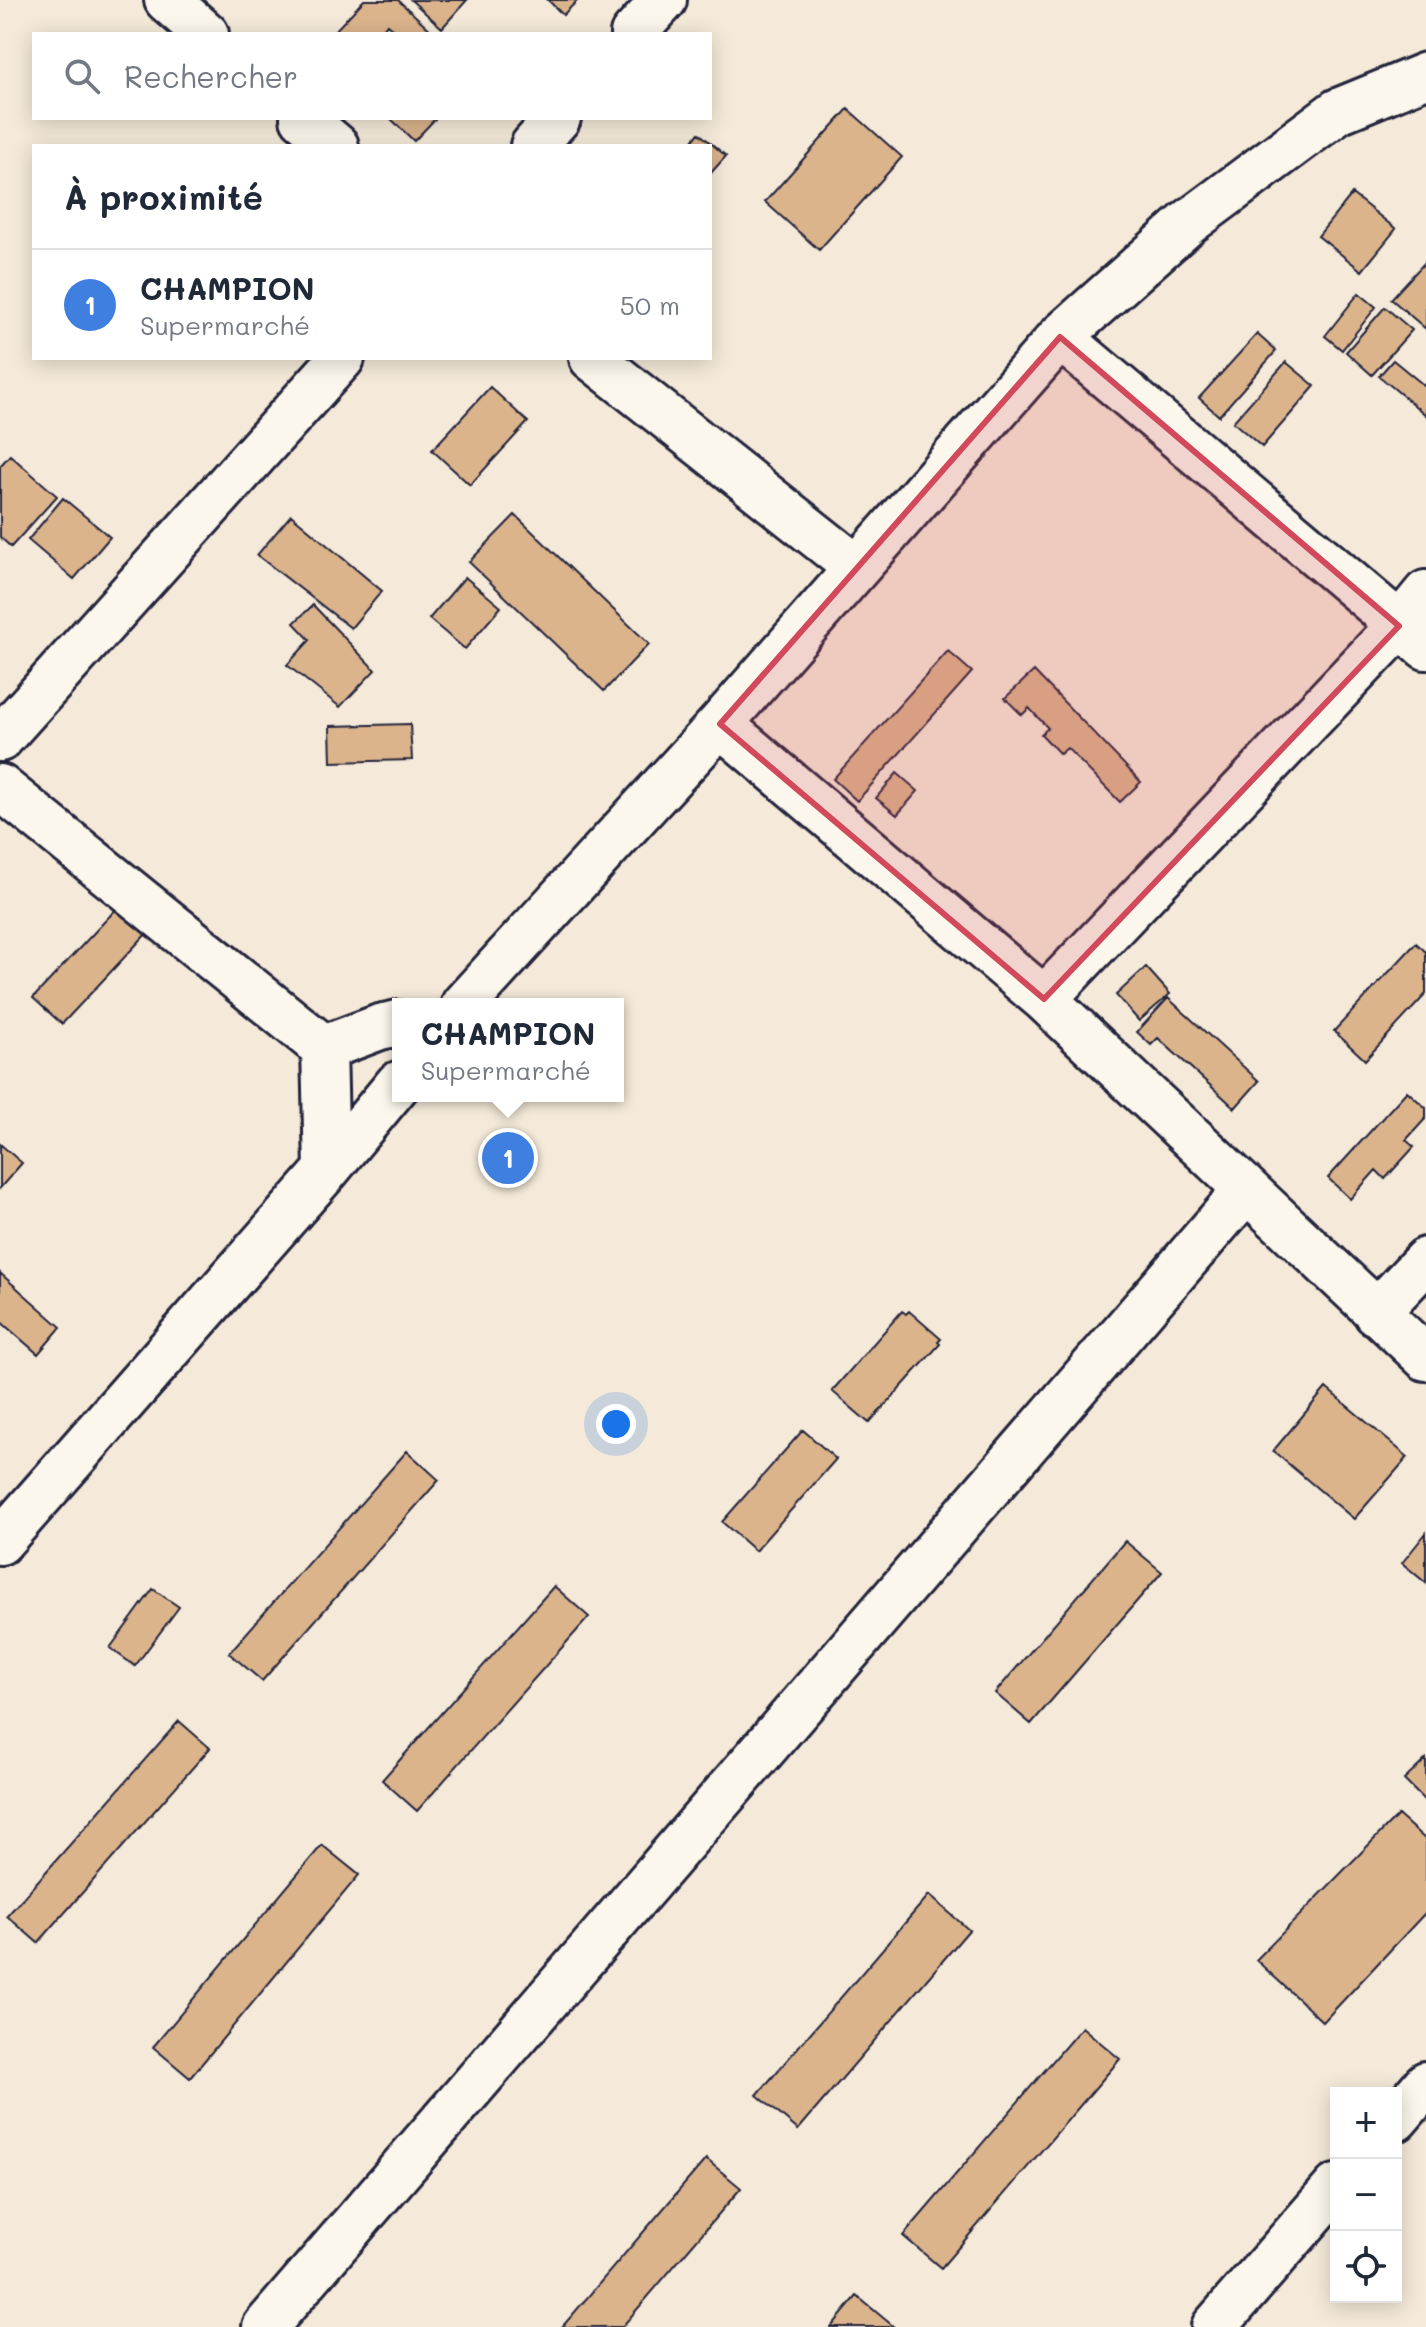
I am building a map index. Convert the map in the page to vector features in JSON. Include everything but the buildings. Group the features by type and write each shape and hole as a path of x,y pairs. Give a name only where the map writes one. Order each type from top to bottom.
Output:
{"street":[{"path":"167,0 204,32"},
{"path":"635,32 664,0"},
{"path":"469,998 720,724 1060,337 1189,222 1338,111 1426,75"},
{"path":"305,120 334,144"},
{"path":"535,144 556,120"},
{"path":"1060,337 1412,636"},
{"path":"0,739 340,360"},
{"path":"595,360 857,568"},
{"path":"1044,999 1412,636 1426,593"},
{"path":"720,724 1044,999 1426,1358"},
{"path":"0,787 324,1048 327,1170"},
{"path":"324,1048 392,1024"},
{"path":"0,1542 327,1170 392,1091"},
{"path":"265,2327 1246,1190"},
{"path":"1376,1313 1426,1260"},
{"path":"1402,2112 1426,2084"},
{"path":"1214,2327 1330,2194"}],"highlighted area":[{"path":"1060,337 1399,626 1044,999 720,724"}],"place":[{"name":"CHAMPION","path":"508,1158"}]}
